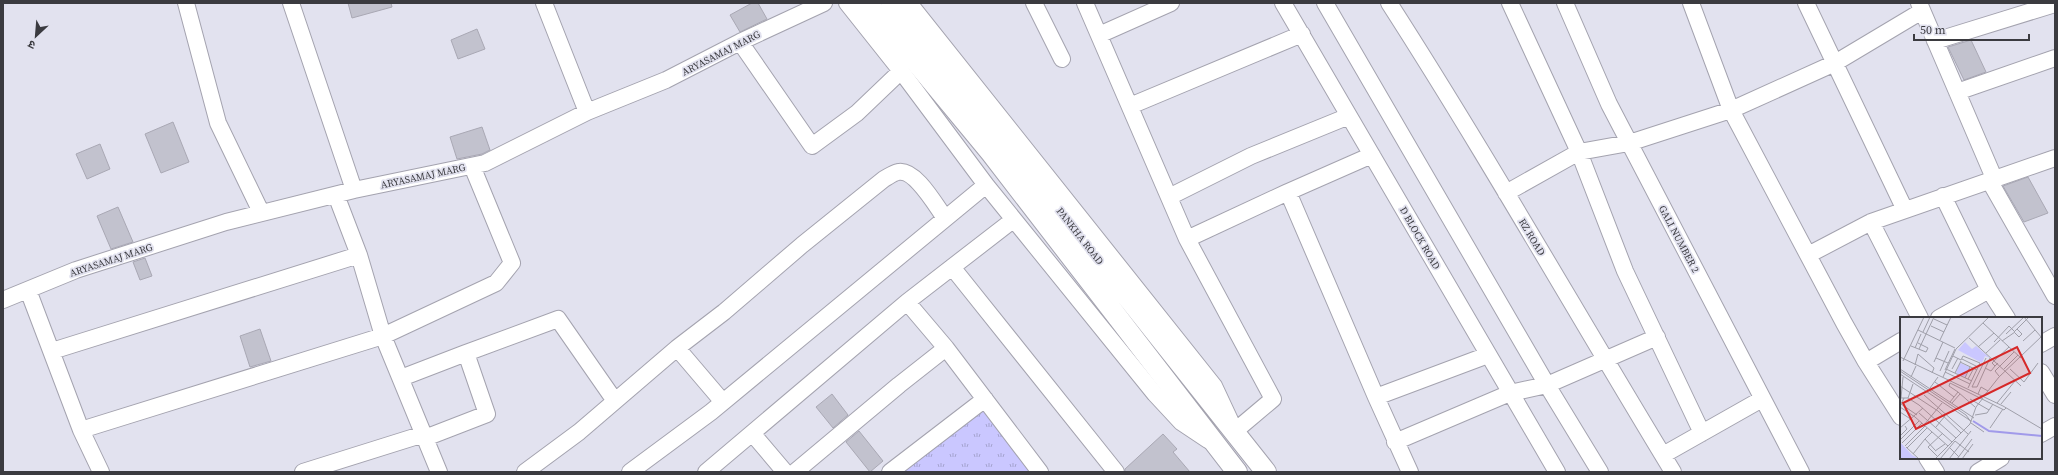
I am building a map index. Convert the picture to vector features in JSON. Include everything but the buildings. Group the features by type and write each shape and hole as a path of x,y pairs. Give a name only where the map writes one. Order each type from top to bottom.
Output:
{"main road":[{"name":"PANKHA ROAD","path":"867,3 991,153 1213,443 1237,472"},
{"name":"PANKHA ROAD","path":"890,3 1010,149 1266,472"}],"street":[{"path":"186,3 218,123 262,212"},
{"path":"292,3 354,190"},
{"path":"544,3 587,112"},
{"name":"ARYASAMAJ MARG","path":"3,300 76,270 262,212 354,190 485,163 587,112 666,80 740,42 824,3"},
{"path":"847,3 901,71 1013,220 1155,394 1181,422 1213,443"},
{"path":"909,3 1214,386 1235,431 1273,399 1187,239 1085,3"},
{"path":"1034,3 1062,59"},
{"path":"1099,35 1171,3"},
{"name":"D BLOCK ROAD","path":"1283,3 1557,472"},
{"path":"1325,3 1547,385 1600,472"},
{"name":"RZ ROAD","path":"1389,3 1506,193 1605,361 1674,472"},
{"path":"1510,3 1579,152 1625,271 1702,433"},
{"name":"GALI NUMBER 2","path":"1565,3 1609,104 1801,472"},
{"path":"1691,3 1731,110 1866,362 1900,415"},
{"path":"1806,3 1905,210"},
{"path":"1935,41 2055,4"},
{"path":"1506,193 1579,152 1629,142 1731,110 1835,63 1921,7 1992,179 2055,296"},
{"path":"1130,106 1302,34"},
{"path":"740,42 812,146 857,113 901,71"},
{"path":"1957,92 2055,58"},
{"path":"1169,197 1252,156 1349,116"},
{"path":"1187,239 1372,155"},
{"path":"1808,255 1871,222 2055,158"},
{"path":"81,430 383,336 496,283 512,263 472,166"},
{"path":"525,472 579,432 677,348 724,312 802,245 884,179 899,171 910,174 921,185 945,218"},
{"path":"630,472 723,402 986,185"},
{"path":"1288,192 1376,397 1410,472"},
{"path":"336,195 358,255 383,336 439,472"},
{"path":"1943,196 1989,290 2006,317"},
{"path":"711,470 752,433 907,302 1013,220"},
{"path":"1871,222 1919,317"},
{"path":"52,351 358,255"},
{"path":"952,267 1116,472"},
{"path":"28,290 81,430 101,472"},
{"path":"1941,317 1989,290"},
{"path":"907,302 946,348 1040,472"},
{"path":"400,378 558,319 616,401"},
{"path":"2042,343 2055,336"},
{"path":"1396,442 1510,393 1547,385 1657,337"},
{"path":"1866,362 1900,342"},
{"path":"677,348 723,402"},
{"path":"795,472 899,385 946,348"},
{"path":"304,472 425,436 488,414 466,353"},
{"path":"1376,397 1488,355"},
{"path":"2042,374 2055,395"},
{"path":"890,472 985,399"},
{"path":"1663,455 1762,399"},
{"path":"2042,433 2055,426"},
{"path":"752,433 785,472"},
{"path":"1928,459 1936,472"},
{"path":"1978,472 2000,459"}],"green space":[{"path":"983,410 1030,472 903,472"}]}
